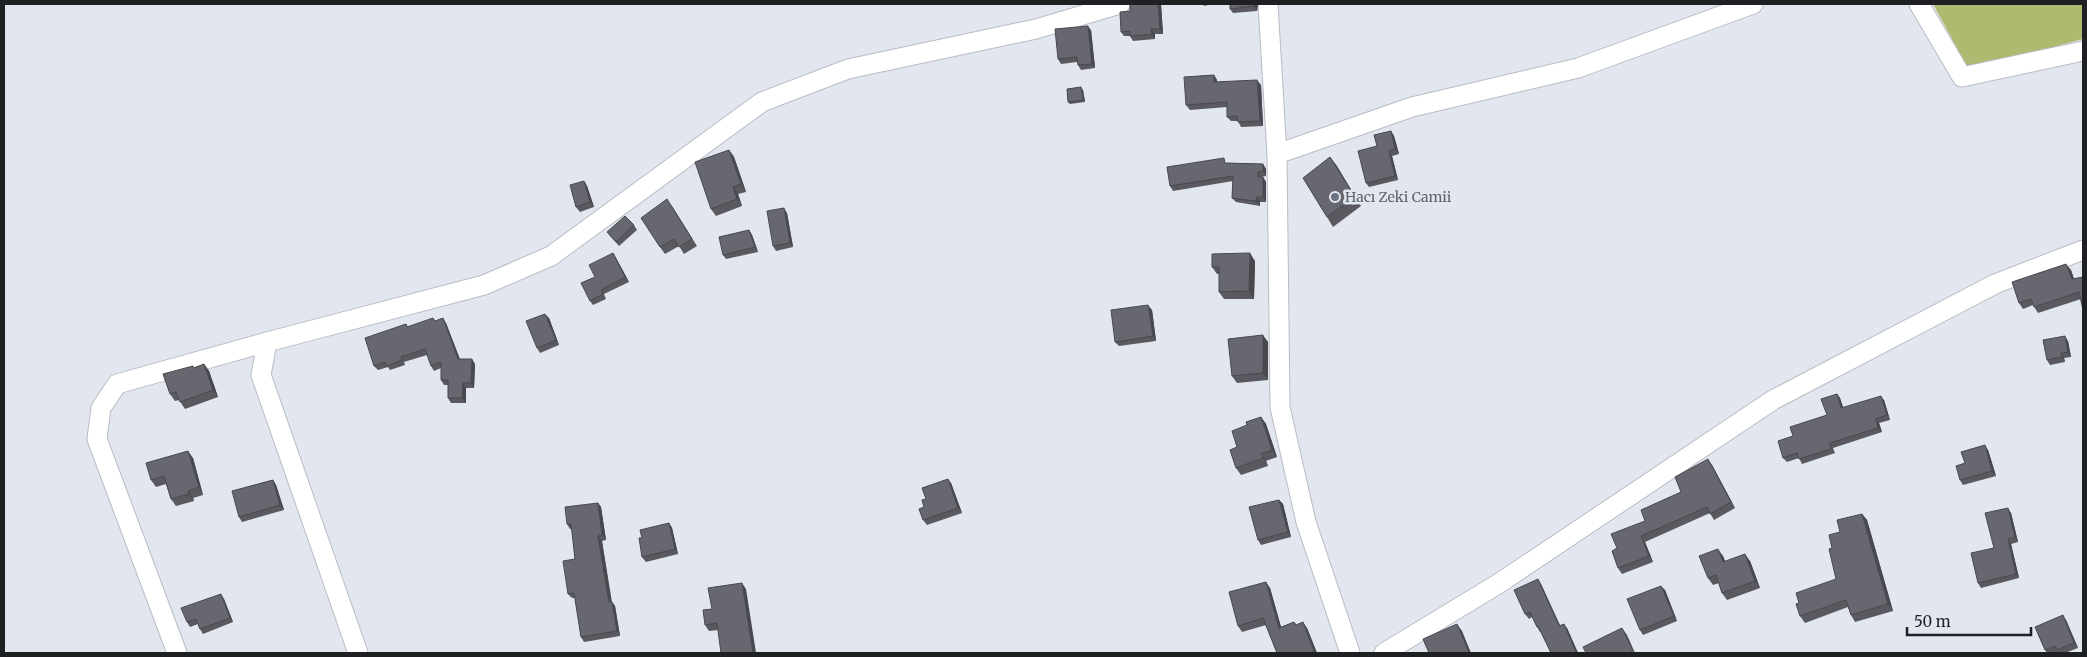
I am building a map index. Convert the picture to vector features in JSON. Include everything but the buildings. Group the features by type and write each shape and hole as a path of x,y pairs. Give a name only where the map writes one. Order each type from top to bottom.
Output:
{"street":[{"path":"177,653 97,439 101,408 117,384 484,285 551,256 762,102 848,69 1036,29 1120,4"},
{"path":"1268,4 1277,154 1280,407 1306,522 1350,653"},
{"path":"1277,154 1412,107 1578,68 1753,4"},
{"path":"1919,4 1962,77 2083,51"},
{"path":"1384,653 1498,584 1773,400 1995,284 2083,250"},
{"path":"267,342 261,375 358,653"}],"green space":[{"path":"1933,4 2083,4 2083,39 1969,70"}],"place":[{"name":"Hacı Zeki Camii","path":"1335,197"}]}
